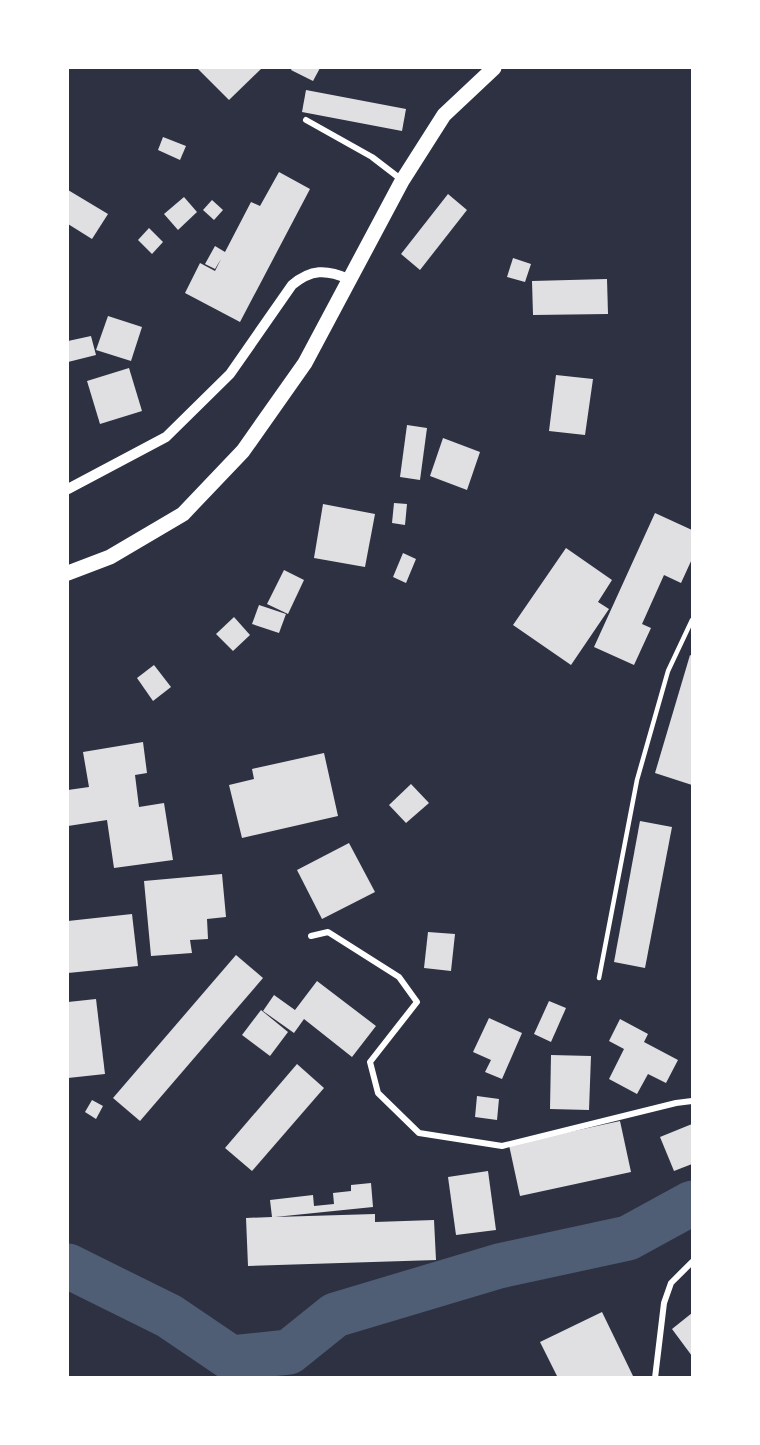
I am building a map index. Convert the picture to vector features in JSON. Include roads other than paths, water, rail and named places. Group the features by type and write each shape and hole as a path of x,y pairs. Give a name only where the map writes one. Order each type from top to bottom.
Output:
{"main road":[{"path":"68,573 110,557 183,514 243,451 305,363 402,180 444,115 494,68"}],"street":[{"path":"306,120 372,157 402,180"},
{"path":"68,489 166,437 230,375 292,285 300,279 319,272 330,272 349,279"},
{"path":"311,936 328,932 399,977 417,1002 370,1062 378,1093 419,1133 502,1146 676,1103 693,1101"},
{"path":"655,1377 664,1302 671,1283 693,1262"}],"lane":[{"path":"599,978 638,780 668,671 693,620"}],"waterway":[{"path":"68,1266 169,1316 231,1358 289,1352 335,1315 499,1266 628,1238 692,1203"}]}
